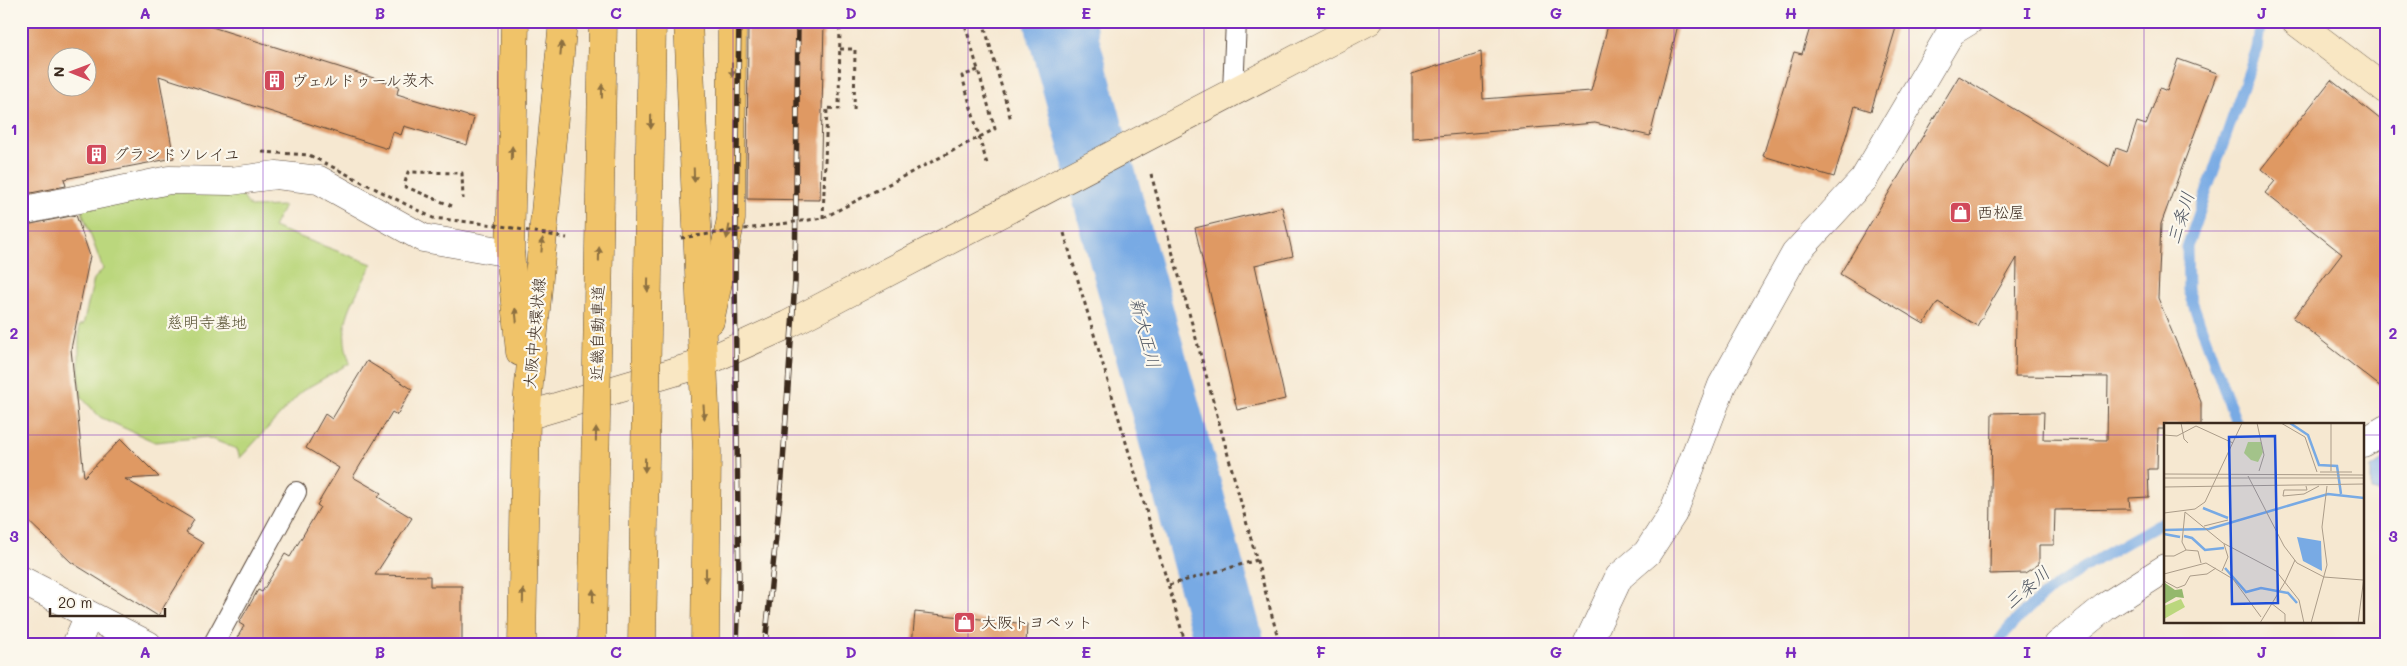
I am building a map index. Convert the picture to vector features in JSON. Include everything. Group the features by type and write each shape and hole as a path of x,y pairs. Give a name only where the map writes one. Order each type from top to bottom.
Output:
{"main road":[{"path":"515,21 510,253 526,416"},
{"name":"大阪中央環状線","path":"522,645 526,416 563,21"},
{"name":"近畿自動車道","path":"592,645 603,21"},
{"path":"642,645 652,21"},
{"path":"688,21 701,364 707,452 705,645"},
{"path":"701,364 731,219 732,21"}],"street":[{"path":"526,416 701,364 787,325 1061,180 1369,21"},
{"path":"1587,645 1619,577 1647,553 1673,513 1722,385 1795,254 1864,179 1951,32 1969,21"},
{"path":"2298,23 2386,90"},
{"path":"21,210 169,180 231,181 276,175 319,180 423,238 510,253"},
{"path":"2364,442 2386,429"},
{"path":"2058,645 2105,607 2164,569"},
{"path":"21,580 148,645"},
{"path":"76,645 89,615"}],"lane":[{"path":"1233,91 1236,21"},
{"path":"213,645 296,492"}],"path":[{"path":"823,218 824,108 839,109 840,21"},
{"path":"983,21 1011,120"},
{"path":"840,49 855,49 854,114"},
{"path":"978,70 962,76 987,164"},
{"path":"1136,142 1280,645"},
{"path":"455,208 404,186 408,172 462,173 463,199"},
{"path":"480,218 496,225"},
{"path":"1064,233 1186,645"},
{"path":"1169,585 1257,560"}],"green space":[{"name":"慈明寺墓地","path":"158,187 237,188 250,207 284,206 273,227 372,264 353,301 346,323 346,348 350,363 302,391 240,458 237,449 206,437 155,442 100,417 82,398 79,382 79,325 83,325 94,279 103,269 81,209"}],"water":[{"path":"2386,458 2386,494 2371,491 2371,468"}],"building":[{"path":"21,21 193,21 399,86 397,94 474,118 467,145 404,126 401,135 393,132 388,149 159,76 174,158 64,179 66,186 21,195"},
{"path":"748,21 824,21 820,200 747,199"},
{"path":"1609,21 1679,21 1650,136 1595,123 1412,138 1412,74 1481,52 1483,99 1591,91"},
{"path":"1812,21 1898,21 1871,111 1855,106 1834,177 1763,156 1794,52 1802,54"},
{"path":"2178,59 2217,73 2161,224 2158,298 2201,402 2201,423 2164,423 2164,429 2158,429 2157,469 2148,469 2149,497 2129,498 2130,509 2055,510 2054,545 2039,545 2039,564 2025,573 1990,574 1992,413 2044,412 2043,439 2107,440 2108,377 2015,376 2017,258 1977,326 1938,302 1924,324 1840,274 1959,76 2110,167 2116,148 2127,152 2137,122 2146,125 2160,88 2167,91"},
{"path":"2331,80 2386,124 2386,391 2293,318 2342,254 2265,193 2275,181 2261,169"},
{"path":"1282,207 1293,256 1255,265 1285,399 1237,410 1195,228"},
{"path":"76,215 90,256 71,349 84,477 121,439 159,477 125,479 194,520 186,533 203,543 158,616 71,562 21,514 21,226"},
{"path":"367,361 412,389 397,415 392,412 353,477 381,493 378,497 412,518 375,575 430,576 430,586 462,586 462,645 233,645 244,626 239,623 258,590 262,592 285,554 290,557 320,507 317,505 339,468 306,448 325,414 332,419"},
{"name":"大阪トヨペット","path":"915,612 1027,624 1026,645 912,645"}],"waterway":[{"name":"新大正川","path":"1059,21 1230,645"},
{"name":"三条川","path":"2236,423 2188,290 2187,247 2257,48 2261,21"},
{"name":"三条川","path":"1996,645 2012,625 2051,590 2097,559 2164,521"},
{"path":"1200,642 1219,604"}],"railway":[{"path":"737,645 739,590 735,280 739,21"},
{"path":"765,645 782,477 795,281 798,21"}],"place":[{"name":"ヴェルドゥール茨木","path":"275,80"},
{"name":"グランドソレイユ","path":"97,154"},
{"name":"西松屋","path":"1961,212"},
{"name":"大阪トヨペット","path":"965,622"}]}
